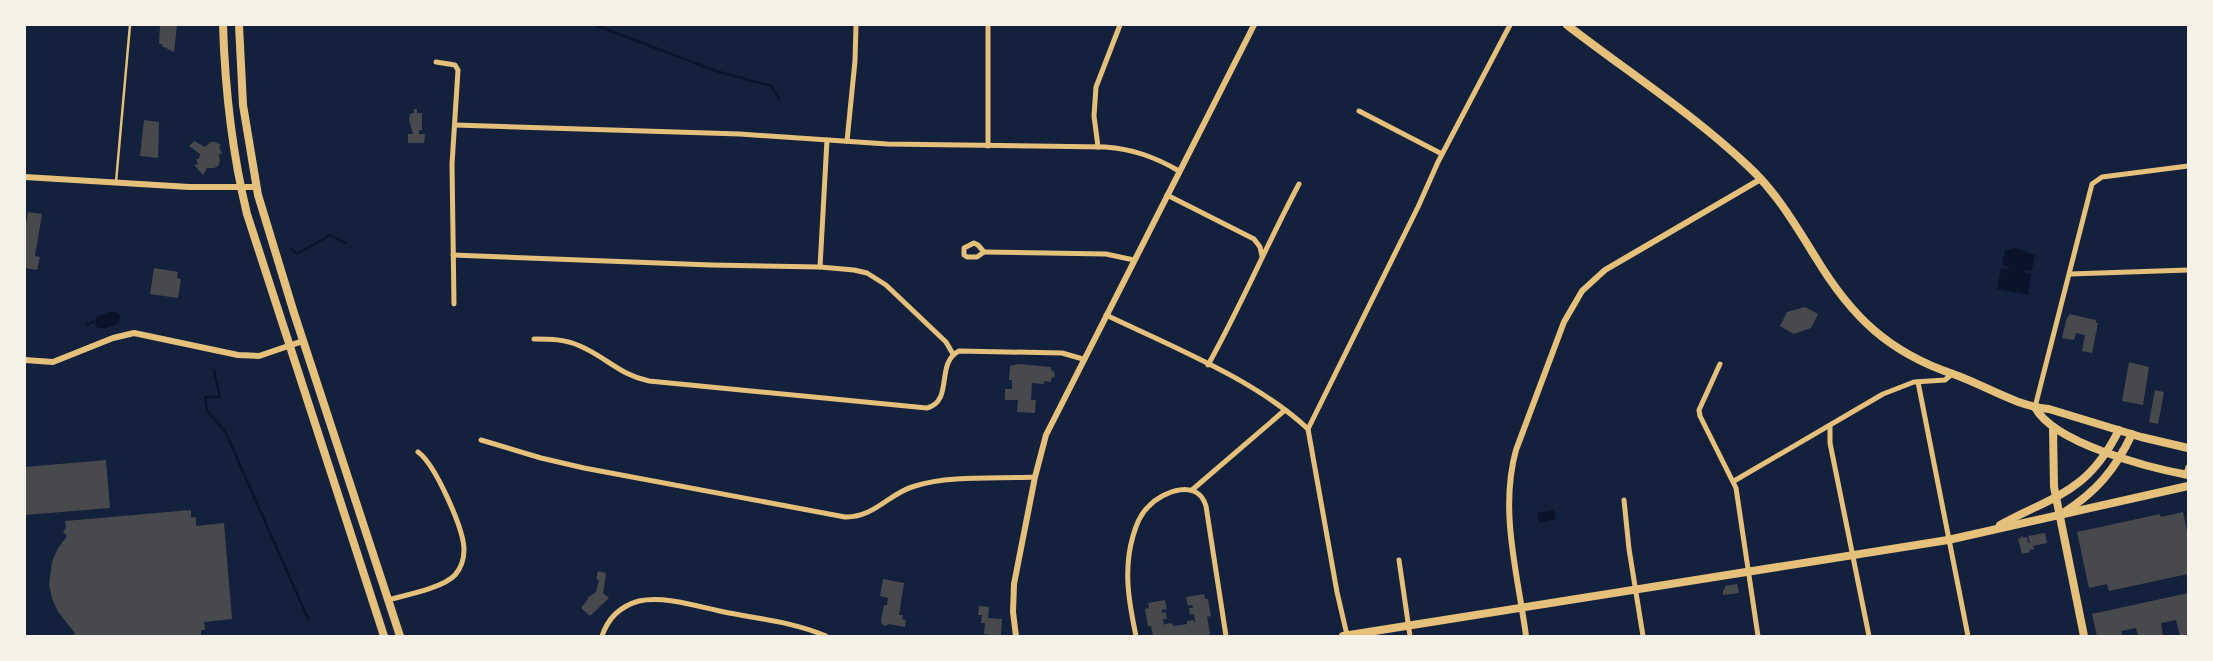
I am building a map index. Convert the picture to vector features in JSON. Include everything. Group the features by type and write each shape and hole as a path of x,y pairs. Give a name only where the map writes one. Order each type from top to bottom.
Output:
{"main road":[{"path":"223,25 228,110 240,187 267,281 384,636"},
{"path":"239,25 243,105 256,187 303,341 400,636"},
{"path":"1568,25 1677,106 1743,161 1761,179 1790,217 1834,287 1865,324 1895,348 1912,358 2035,408 2049,408 2132,434 2188,448"},
{"path":"2035,408 2053,427 2107,453 2121,458 2187,472"},
{"path":"2053,427 2052,465 2056,498 2084,636"},
{"path":"1992,530 2056,498 2086,478 2107,453 2119,430"},
{"path":"2059,516 2098,486 2121,458 2132,434"},
{"path":"1345,636 1948,540 2059,516 2126,498 2188,486"}],"street":[{"path":"846,141 854,78 856,25"},
{"path":"988,25 988,146"},
{"path":"1098,147 1094,116 1096,87 1120,25"},
{"path":"1016,636 1013,612 1014,584 1035,478 1046,435 1254,25"},
{"path":"1345,636 1308,429 1415,214 1442,154 1510,25"},
{"path":"436,62 455,65 458,70 452,164 454,304"},
{"path":"1359,111 1442,154"},
{"path":"455,124 740,134 846,141 988,146 1098,147 1127,149 1144,154 1179,171"},
{"path":"820,266 827,140"},
{"path":"2035,408 2090,189 2096,179 2188,166"},
{"path":"25,177 116,183 256,187"},
{"path":"1526,636 1508,508 1510,471 1516,450 1564,322 1582,291 1605,270 1761,179"},
{"path":"1208,365 1236,314 1299,184"},
{"path":"1167,195 1254,239 1260,246 1262,258"},
{"path":"984,252 1106,254 1134,260"},
{"path":"453,255 711,266 820,266 854,270 877,278 886,285 946,342 954,354"},
{"path":"2070,274 2188,270"},
{"path":"1106,315 1236,379 1285,410 1308,429"},
{"path":"25,360 53,362 113,338 134,333 238,355 259,356 303,341"},
{"path":"534,339 570,342 592,352 625,374 649,381 927,408 940,398 947,361 954,354 963,350 1062,353 1083,360"},
{"path":"1720,364 1699,410 1703,422 1734,482 1758,636"},
{"path":"1734,482 1883,394 1902,385 1945,380 1952,374"},
{"path":"1918,382 1968,636"},
{"path":"1192,490 1285,410"},
{"path":"1830,426 1830,443 1868,636"},
{"path":"481,440 541,458 584,468 846,517 862,516 893,496 915,486 955,480 1035,478"},
{"path":"388,600 444,583 456,574 463,559 463,544 446,495 429,462 418,452"},
{"path":"1136,636 1130,608 1127,574 1130,551 1138,520 1149,505 1176,490 1192,490 1202,497 1206,506 1226,636"},
{"path":"1624,500 1628,550 1636,589 1642,636"},
{"path":"1399,560 1410,636"},
{"path":"602,636 611,618 626,606 639,601 660,600 772,620 826,636"}],"lane":[{"path":"116,183 130,25"}],"water":[{"path":"2015,248 2035,255 2032,270 2025,270 2025,273 2031,274 2028,295 1997,289 2001,268 2009,269 2008,266 2002,265 2005,250"},
{"path":"112,311 120,314 119,323 104,328 95,326 96,317"},
{"path":"1554,510 1556,519 1539,523 1537,513"}],"building":[{"path":"160,25 177,25 174,52 159,44"},
{"path":"414,109 417,109 417,113 422,113 422,130 419,130 419,134 425,134 424,143 408,143 408,134 413,134 409,120 410,114 414,113"},
{"path":"144,120 159,122 158,158 140,156"},
{"path":"194,141 205,147 211,142 221,145 219,147 222,153 219,155 220,161 218,166 207,168 203,175 194,165 198,164 196,159 199,159 200,154 189,146"},
{"path":"28,212 42,214 35,256 40,257 37,270 25,268 25,229"},
{"path":"154,268 178,272 177,278 181,279 178,298 150,294"},
{"path":"1805,307 1818,314 1811,328 1794,334 1780,326 1787,312"},
{"path":"2069,314 2096,320 2096,323 2098,323 2092,353 2082,351 2085,335 2076,333 2074,340 2062,338"},
{"path":"2129,362 2149,367 2143,405 2122,401"},
{"path":"1018,364 1051,367 1051,370 1054,372 1055,376 1051,379 1051,382 1044,381 1044,384 1032,383 1031,400 1036,400 1035,413 1017,412 1018,400 1005,400 1005,389 1012,389 1012,380 1009,380 1010,366"},
{"path":"2155,390 2164,392 2158,424 2149,422"},
{"path":"106,460 110,508 25,515 25,467"},
{"path":"191,510 191,518 196,517 196,526 224,523 232,619 204,622 205,630 201,630 201,636 73,636 75,633 58,612 49,585 52,562 58,548 67,536 63,532 66,528 65,521"},
{"path":"2183,512 2188,536 2188,574 2109,591 2107,584 2089,588 2077,532 2160,514 2161,517"},
{"path":"2045,533 2047,543 2033,546 2034,549 2029,550 2030,552 2022,554 2018,539 2023,536 2023,538 2027,537 2028,543 2030,543 2028,536"},
{"path":"598,571 606,573 603,593 609,598 590,616 581,608 587,598 596,592 599,580 596,579"},
{"path":"883,579 904,583 899,615 903,615 902,619 906,620 905,627 889,624 885,626 882,624 884,605 887,605 888,598 880,596"},
{"path":"1737,584 1739,593 1723,595 1725,586"},
{"path":"2188,593 2188,636 2180,636 2176,620 2161,623 2163,636 2138,636 2136,628 2121,631 2122,636 2097,636 2092,614"},
{"path":"1204,594 1205,599 1208,599 1211,616 1207,617 1210,634 1203,636 1153,636 1151,626 1148,626 1145,609 1149,608 1148,603 1165,600 1167,609 1162,610 1162,613 1166,612 1167,619 1163,619 1165,628 1165,624 1172,623 1173,626 1187,624 1187,621 1193,620 1195,623 1194,614 1190,615 1189,608 1193,608 1192,605 1188,606 1186,597"},
{"path":"979,606 989,607 988,618 1002,619 1001,636 984,634 985,623 981,623 982,615 978,615"}],"waterway":[{"path":"595,25 716,71 771,86 779,98"},
{"path":"291,249 297,254 330,235 345,243"},
{"path":"87,325 94,321"},
{"path":"214,370 220,397 205,397 207,411 225,431 308,619"}]}
